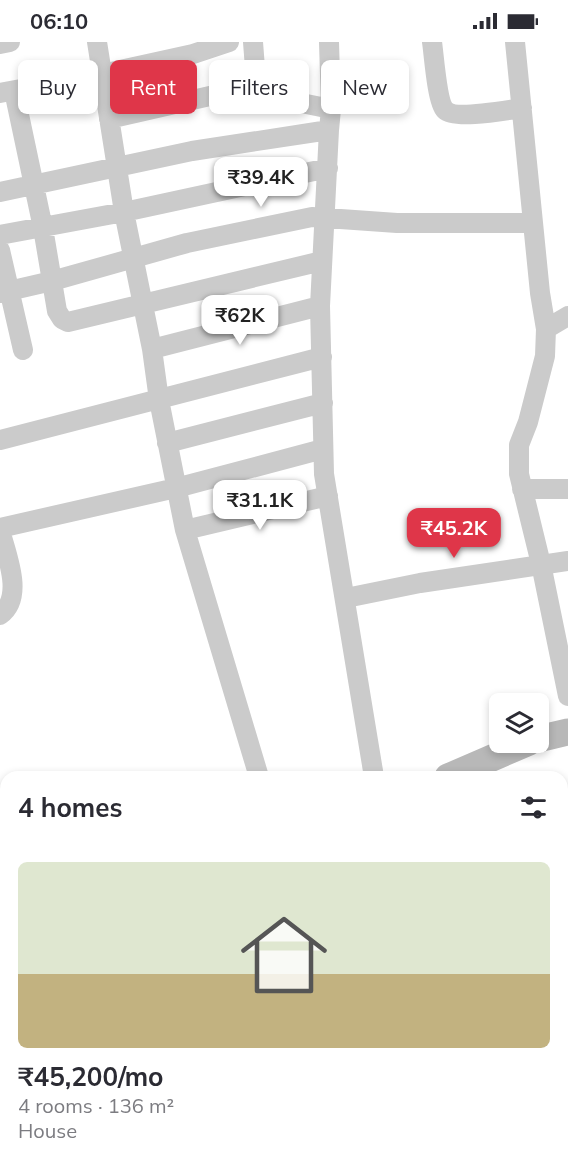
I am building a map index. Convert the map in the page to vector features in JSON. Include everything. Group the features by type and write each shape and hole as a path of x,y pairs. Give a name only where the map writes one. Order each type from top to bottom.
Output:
{"street":[{"path":"0,44 10,42"},
{"path":"97,42 132,257 152,349 159,400 185,530 257,771"},
{"path":"229,42 193,54 7,92 35,185 57,311 62,319 68,321 322,261"},
{"path":"253,42 254,60"},
{"path":"329,42 330,60"},
{"path":"432,42 440,98 444,110 453,114 464,114 522,108"},
{"path":"515,42 546,329 543,367 519,446 519,474 541,564 568,696"},
{"path":"109,119 209,96"},
{"path":"331,114 320,306 323,449 328,496 373,771"},
{"path":"0,192 192,151 329,130"},
{"path":"0,235 124,212 328,168"},
{"path":"5,292 187,243 300,219 325,217 397,223 533,223"},
{"path":"0,250 5,292 23,350"},
{"path":"152,349 320,306"},
{"path":"546,329 568,316"},
{"path":"0,440 322,357"},
{"path":"167,443 323,403"},
{"path":"0,615 7,610 12,598 13,583 1,538 323,449"},
{"path":"522,489 568,489"},
{"path":"185,530 328,496"},
{"path":"346,598 420,583 568,561"},
{"path":"549,737 568,732"},
{"path":"468,771 506,753"}]}
